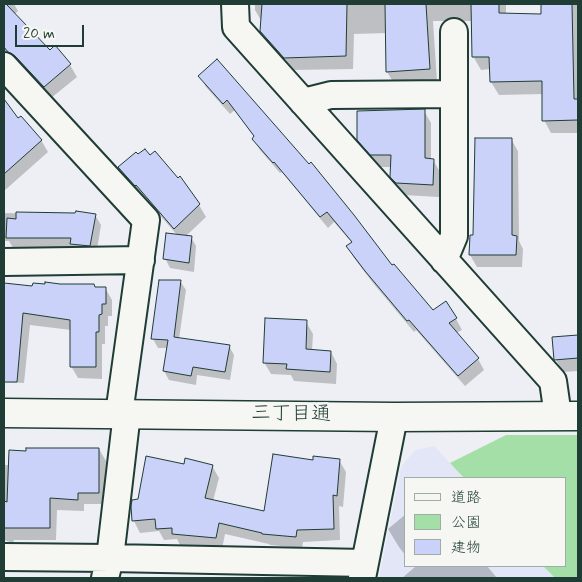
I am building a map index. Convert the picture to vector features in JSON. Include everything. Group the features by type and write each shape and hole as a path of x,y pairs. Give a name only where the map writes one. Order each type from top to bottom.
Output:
{"street":[{"path":"235,4 236,27 553,381 568,416"},
{"path":"444,260 454,236 454,32"},
{"path":"4,66 146,220 140,260 107,568"},
{"path":"303,102 331,95 454,94"},
{"path":"4,262 140,260"},
{"name":"三丁目通","path":"4,413 394,417 568,416"},
{"path":"4,558 107,568 364,571 394,417"}],"shaded area":[{"path":"434,446 463,477 404,477 404,567 544,567 555,578 379,578 401,468 416,450"}],"green space":[{"path":"506,435 578,435 578,578 555,578 544,567 567,567 567,477 463,477 450,463"}],"building":[{"path":"4,4 50,50 55,45 71,64 44,87 4,47"},
{"path":"262,4 347,4 346,56 284,58 260,31"},
{"path":"385,4 426,4 430,69 386,72"},
{"path":"471,4 499,4 499,13 541,14 541,4 572,4 574,99 578,99 578,120 542,121 542,81 490,82 489,57 472,57"},
{"path":"217,59 309,164 311,162 392,265 394,264 433,310 446,301 457,318 449,323 479,358 458,376 409,320 407,321 365,271 346,246 352,242 327,212 320,217 252,139 254,136 227,100 223,104 198,76"},
{"path":"4,99 18,118 21,116 42,140 4,174"},
{"path":"425,109 425,158 434,159 433,185 396,183 390,177 391,155 370,155 357,140 357,111"},
{"path":"475,138 512,138 512,235 517,236 516,255 469,255 470,235 473,235"},
{"path":"145,149 150,155 155,151 178,178 180,176 200,204 174,229 118,167 136,152 138,154"},
{"path":"76,211 96,214 90,246 70,244 71,238 6,238 7,218 16,219 16,212 75,213"},
{"path":"166,233 192,236 189,263 163,259"},
{"path":"159,280 181,280 174,337 230,345 225,372 193,367 191,376 163,371 168,340 151,339"},
{"path":"45,282 94,284 95,287 106,287 106,304 102,304 102,314 99,315 99,332 96,332 96,367 70,367 70,320 23,313 17,382 4,382 4,283 32,286 33,283 45,284"},
{"path":"265,318 307,320 306,349 331,351 330,372 286,369 287,364 263,363"},
{"path":"578,335 578,358 554,360 552,337"},
{"path":"26,448 99,448 99,493 78,493 78,500 50,498 50,528 4,528 4,501 7,502 9,450 26,451"},
{"path":"273,454 313,460 313,456 340,459 337,496 333,495 334,529 297,530 296,537 262,534 219,523 216,538 172,534 172,528 156,529 155,519 132,521 132,500 138,499 146,456 184,464 185,458 213,465 205,498 264,511"}]}
